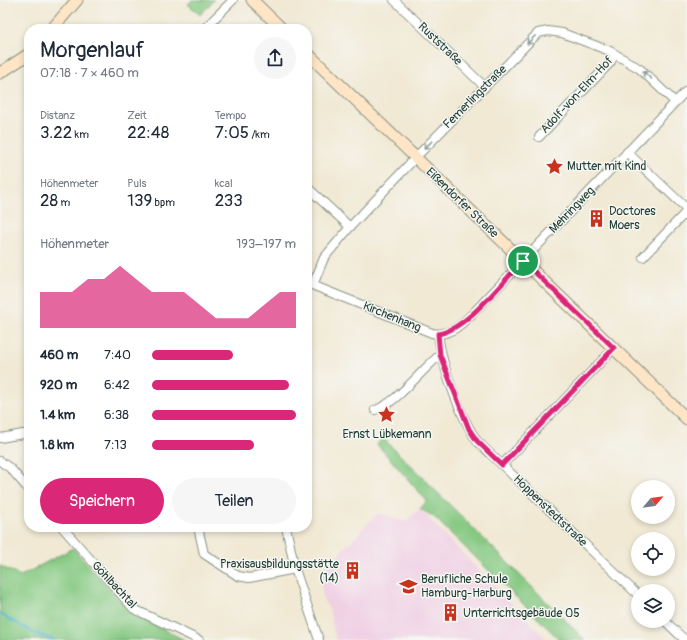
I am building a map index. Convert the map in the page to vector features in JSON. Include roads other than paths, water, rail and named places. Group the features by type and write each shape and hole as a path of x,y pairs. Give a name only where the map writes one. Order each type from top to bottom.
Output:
{"main road":[{"path":"56,24 77,0"},
{"path":"252,0 277,24"},
{"path":"0,73 24,57"},
{"name":"Eißendorfer Straße","path":"312,58 687,419"}],"street":[{"path":"209,24 233,0"},
{"name":"Ruststraße","path":"394,0 483,85"},
{"name":"Femerlingstraße","path":"312,280 324,258 350,227 483,85 531,39 542,32 562,33 592,43 615,54 640,69 675,102"},
{"name":"Adolf-von-Elm-Hof","path":"539,137 610,63 615,54"},
{"name":"Mehringweg","path":"523,261 687,90"},
{"path":"627,152 687,210 643,257"},
{"path":"312,192 350,227"},
{"path":"438,334 450,331 463,323 523,261"},
{"name":"Kirchenhang","path":"312,285 438,334"},
{"name":"Hoppenstedtstraße","path":"438,334 440,355 469,429 477,441 631,588"},
{"path":"502,465 614,348"},
{"path":"375,410 388,404 427,365 440,355"},
{"path":"0,438 23,434"},
{"path":"0,460 11,469 24,484"},
{"name":"Göhlbachtal","path":"66,532 134,609 199,640"},
{"path":"199,532 204,554 238,576 249,578 295,569"},
{"path":"287,532 295,569 319,640"},
{"path":"672,628 685,640"}],"waterway":[{"path":"0,614 36,634 54,640"}],"place":[{"name":"Mutter mit Kind","path":"554,166"},
{"name":"Doctores Moers","path":"596,218"},
{"name":"Ernst Lübkemann","path":"387,415"},
{"name":"Praxisausbildungsstätte (14)","path":"352,571"},
{"name":"Berufliche Schule Hamburg-Harburg","path":"408,586"},
{"name":"Unterrichtsgebäude 05","path":"450,613"}]}
